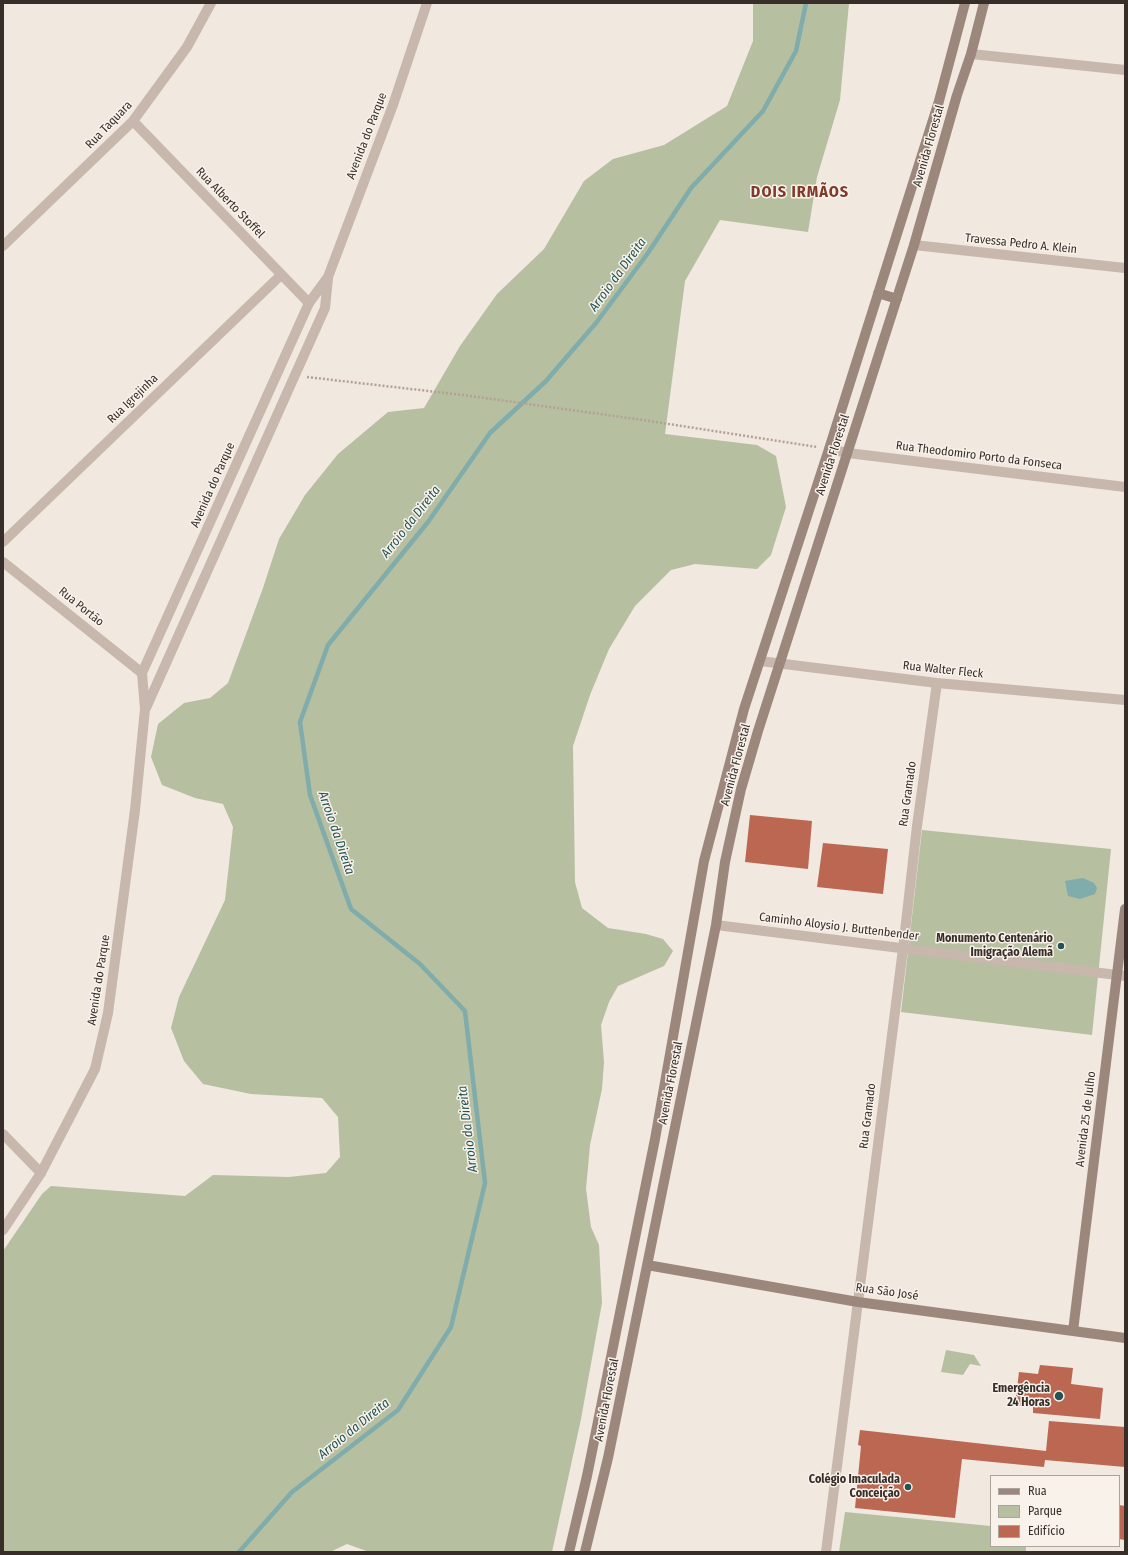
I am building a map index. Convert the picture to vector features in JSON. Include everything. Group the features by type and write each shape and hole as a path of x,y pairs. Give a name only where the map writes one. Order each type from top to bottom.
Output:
{"main road":[{"name":"Avenida Florestal","path":"568,1552 588,1476 655,1139 704,861 744,709 829,450 939,101 965,3"},
{"name":"Avenida Florestal","path":"585,1552 608,1458 716,925 725,862 741,789 914,245 957,95 971,54 984,3"},
{"path":"878,294 897,299"},
{"name":"Avenida 25 de Julho","path":"1073,1331 1121,976 1125,909"},
{"name":"Rua São José","path":"647,1265 858,1302 1125,1338"}],"street":[{"name":"Rua Taquara","path":"3,246 133,122 187,47 211,3"},
{"name":"Avenida do Parque","path":"145,709 325,308 328,277 393,105 427,3"},
{"path":"971,54 1125,70"},
{"name":"Rua Alberto Stoffel","path":"133,122 309,303"},
{"name":"Travessa Pedro A. Klein","path":"914,245 1125,268"},
{"name":"Rua Igrejinha","path":"3,542 281,275"},
{"name":"Avenida do Parque","path":"3,1230 41,1173 95,1069 106,1020 126,884 135,810 145,709 142,673 309,303 328,277"},
{"name":"Rua Theodomiro Porto da Fonseca","path":"829,450 1125,487"},
{"name":"Rua Portão","path":"3,562 142,673"},
{"name":"Rua Walter Fleck","path":"760,661 937,683 1125,700"},
{"name":"Rua Gramado","path":"826,1552 903,949 917,826 937,683"},
{"name":"Caminho Aloysio J. Buttenbender","path":"716,925 1121,976"},
{"path":"3,1134 41,1173"}],"path":[{"path":"294,375 463,395 643,420 829,450"}],"green space":[{"path":"753,3 849,3 840,100 817,177 808,232 720,220 685,281 665,434 757,445 776,456 786,507 771,555 757,569 695,564 671,570 635,606 609,649 590,695 573,746 575,882 582,908 608,928 646,934 663,939 673,951 664,966 618,986 609,1002 601,1025 604,1062 602,1089 590,1145 586,1189 591,1227 599,1245 602,1303 581,1419 552,1552 369,1552 347,1544 330,1552 3,1552 3,1251 42,1194 51,1186 185,1196 213,1175 289,1177 326,1173 340,1157 338,1117 322,1098 251,1094 203,1084 184,1061 171,1028 179,997 225,900 233,827 223,804 195,798 162,785 151,757 158,724 184,703 210,698 228,683 263,588 279,539 305,495 338,454 388,412 424,408 460,346 497,294 544,249 584,181 613,159 664,145 727,106 753,41"},
{"path":"922,830 1111,849 1092,1035 901,1012"},
{"path":"946,1350 974,1355 981,1366 970,1364 963,1375 941,1372"},
{"path":"845,1512 990,1526 990,1547 1026,1547 1026,1552 839,1552"}],"water":[{"path":"1083,878 1094,883 1097,888 1095,894 1080,899 1068,896 1065,881"}],"building":[{"path":"750,815 812,821 808,869 745,862"},
{"path":"823,843 888,849 883,894 817,887"},
{"name":"Emergência 24 Horas","path":"1040,1365 1073,1368 1071,1384 1103,1388 1100,1419 1033,1413 1033,1407 1015,1405 1019,1372 1038,1374"},
{"name":"Colégio Imaculada Conceição","path":"1049,1421 1125,1427 1125,1467 1045,1460 1044,1467 962,1459 955,1518 855,1508 861,1446 858,1445 860,1430 1046,1451"},
{"path":"1120,1505 1125,1506 1125,1540 1120,1539"}],"waterway":[{"name":"Arroio da Direita","path":"239,1552 292,1492 398,1410 451,1327 485,1183 465,1011 420,964 351,909 310,795 300,722 328,645 428,522 490,433 546,381 596,323 648,253 691,188 763,111 796,51 806,3"}],"place":[{"name":"Monumento Centenário Imigração Alemã","path":"1061,946"},
{"name":"Emergência 24 Horas","path":"1059,1396"},
{"name":"Colégio Imaculada Conceição","path":"908,1487"}],"district":[{"name":"DOIS IRMÃOS","path":"800,193"}]}
